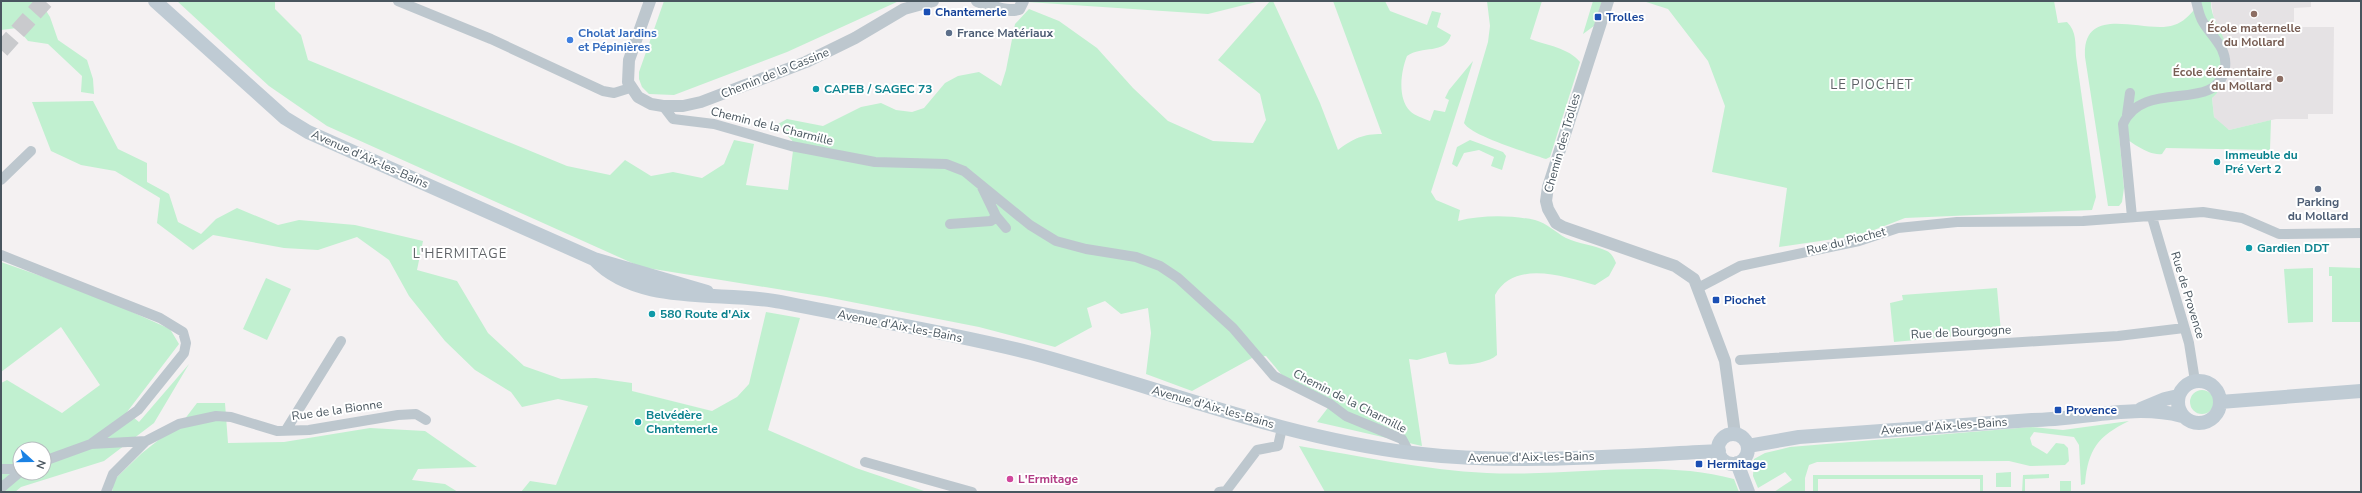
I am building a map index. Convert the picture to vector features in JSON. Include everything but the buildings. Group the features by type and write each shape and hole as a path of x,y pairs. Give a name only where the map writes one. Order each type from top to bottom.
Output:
{"main road":[{"name":"Avenue d'Aix-les-Bains","path":"155,1 285,118 308,132 594,259 715,294 778,301 1029,353 1282,428 1317,437 1409,452 1464,458 1519,459 1719,451"},
{"name":"Avenue d'Aix-les-Bains","path":"2141,410 2165,399 2178,396 2187,385 2195,381"},
{"path":"2195,381 2207,383 2213,386 2220,402 2361,391"},
{"path":"2178,396 2178,403 2182,416"},
{"name":"Avenue d'Aix-les-Bains","path":"1748,446 1799,436 2024,420 2060,420 2141,410 2182,416 2194,423 2208,422 2218,412 2220,402"},
{"path":"1735,434 1742,436 1748,446 1745,458 1737,463 1724,460 1719,451 1723,438 1735,434"},
{"path":"1737,463 1748,492"}],"street":[{"path":"398,1 491,39 603,91 614,93 629,85 629,60 650,1"},
{"name":"Chemin de la Cassine","path":"629,85 644,101 663,106 683,106 701,102 806,62 855,38 914,3 933,1"},
{"path":"977,1 1013,11 1019,9 1023,1"},
{"name":"Chemin des Trolles","path":"1608,1 1554,165 1546,201 1548,209 1556,223 1562,227 1675,266 1689,274 1698,288"},
{"path":"2132,217 2123,124 2127,116 2136,106 2157,98 2194,96 2219,82 2224,68 2224,56 2220,46 2202,21 2196,1"},
{"path":"2127,116 2130,93"},
{"name":"Chemin de la Charmille","path":"663,106 673,119 714,124 791,146 875,162 946,164 964,171 1030,225 1056,241 1086,249 1136,257 1160,266 1178,278 1233,328 1274,376 1330,404 1346,416 1402,439 1409,452"},
{"path":"1,180 30,151"},
{"path":"979,182 996,216 1006,228"},
{"name":"Rue du Piochet","path":"1698,288 1740,266 1859,240 1898,228 1957,222 2083,221 2203,212 2242,218 2279,234 2361,233"},
{"path":"950,224 991,220 996,216"},
{"name":"Rue de Provence","path":"2152,217 2189,343 2195,381"},
{"path":"1,255 160,318 183,332 186,343 184,353 149,398 127,419 91,444"},
{"path":"1698,288 1725,361 1735,434"},
{"name":"Rue de Bourgogne","path":"1740,360 2118,336 2184,328"},
{"path":"286,430 341,341"},
{"name":"Rue de la Bionne","path":"52,458 91,444 146,441 179,424 216,416 230,417 277,430 309,430 398,415 416,414 426,420"},
{"path":"1219,492 1226,491 1257,450 1278,446 1282,428"},
{"path":"106,492 113,474 146,441"},
{"path":"865,462 972,492"},
{"path":"1,469 12,469"},
{"path":"1,488 12,479"}],"shaded area":[{"name":"École élémentaire du Mollard","path":"2211,1 2311,1 2311,7 2294,8 2294,27 2334,27 2333,114 2308,114 2308,119 2276,119 2229,130 2222,126 2214,117 2212,98 2225,42 2214,20"}],"green space":[{"path":"1,1 40,1 50,17 58,40 87,60 93,79 94,94 81,92 82,76 48,44 28,41 17,28 1,30"},
{"path":"177,1 275,1 275,9 301,35 308,60 567,166 610,175 625,160 651,176 673,172 702,178 724,164 734,140 754,144 746,185 788,190 794,143 778,124 787,119 823,126 861,107 881,103 896,110 912,112 924,108 945,83 958,76 979,72 1001,86 1006,70 1015,24 1029,9 1059,21 1097,48 1133,88 1168,121 1213,141 1253,143 1266,120 1260,94 1218,60 1270,1 1273,1 1320,103 1338,150 1349,142 1359,138 1369,135 1382,134 1333,1 1385,1 1390,11 1427,25 1432,11 1441,13 1437,27 1451,35 1444,45 1438,48 1419,51 1407,56 1401,84 1403,99 1406,106 1412,113 1430,121 1434,110 1445,112 1449,100 1445,98 1449,90 1473,61 1431,192 1436,200 1460,210 1458,221 1496,216 1516,217 1539,221 1566,238 1607,251 1613,256 1616,263 1609,276 1595,285 1570,278 1541,274 1528,274 1515,277 1504,284 1495,295 1497,355 1493,358 1474,364 1461,365 1449,364 1446,352 1417,360 1409,359 1422,446 1317,422 1330,405 1281,374 1266,356 1252,358 1192,391 1146,374 1151,333 1148,308 1121,314 1105,301 1087,308 1092,327 1055,347 979,327 826,297 641,267 327,126 269,86"},
{"path":"664,1 899,1 787,52 674,95 649,94 642,87 639,79 639,72"},
{"path":"1014,1 1260,1 1208,14"},
{"path":"1487,1 1542,1 1530,39 1564,50 1580,62 1550,157 1546,159 1489,139 1469,128 1464,123 1488,42 1490,26"},
{"path":"1593,1 1602,1 1594,26 1583,34"},
{"path":"1643,1 2054,1 2058,23 2067,22 2075,38 2076,56 2096,197 2092,210 1905,218 1874,230 1848,237 1779,247 1787,188 1712,172 1725,106 1708,61 1668,9"},
{"path":"2194,1 2211,1 2212,12 2227,50 2228,65 2225,80 2212,98 2214,117 2229,130 2271,120 2270,150 2166,148 2162,154 2157,154 2151,153 2139,147 2119,134 2124,188 2122,202 2119,206 2108,206 2085,57 2087,40 2094,30 2104,25 2118,24 2162,27 2178,24 2189,16 2196,8"},
{"path":"93,101 118,149 147,163 147,182 169,194 178,222 201,234 216,219 237,208 278,225 299,220 355,225 423,241 417,270 457,281 488,333 524,366 561,379 596,378 632,383 632,391 712,411 737,397 749,384 766,312 800,318 768,430 856,468 927,492 521,492 530,481 556,485 588,406 558,399 522,407 511,392 475,370 445,341 409,296 389,260 357,237 318,250 284,248 213,235 193,250 157,223 160,198 115,171 81,165 51,151 32,102"},
{"path":"1470,140 1503,152 1506,156 1502,170 1491,166 1494,157 1479,150 1464,153 1457,167 1452,164 1457,147"},
{"path":"1,262 92,294 170,329 179,344 127,412 139,422 189,364 154,423 104,461 52,477 52,441 12,441 12,481 40,481 21,487 15,492 1,492 1,383 7,380 62,413 100,385 61,327 1,372"},
{"path":"2329,267 2361,268 2361,322 2332,322 2332,276 2329,276"},
{"path":"2313,268 2313,322 2288,323 2284,269"},
{"path":"266,278 291,289 267,340 243,329"},
{"path":"1997,288 2001,332 1894,342 1890,303 1903,300 1902,295"},
{"path":"2202,390 2210,394 2214,402 2210,410 2202,414 2194,410 2190,402 2194,394"},
{"path":"197,403 225,403 228,443 284,442 370,428 425,431 477,467 418,469 412,480 445,484 458,492 112,492 114,480 142,453 184,420"},
{"path":"2129,421 2109,432 2096,445 2086,472 2085,484 2081,485 2079,445 2074,437 2034,432 2030,438 2032,445 2047,454 2056,443 2064,444 2068,448 2069,461 2065,465 2030,466 2009,461 1817,462 1809,465 1805,478 1805,492 1774,492 1792,480 1785,472 1758,488 1753,476 1754,459 1765,453 1790,447 2031,427 2063,430"},
{"path":"1299,446 1416,466 1487,473 1517,474 1643,469 1705,473 1734,479 1739,492 1325,492"},
{"path":"2011,472 2011,487 1996,487 1996,473"},
{"path":"2049,474 2049,478 2025,479 2025,492 2022,492 2023,475"},
{"path":"1813,475 1983,475 1983,492 1980,492 1980,479 1818,479 1818,492 1813,492"},
{"path":"2060,481 2071,481 2071,492 2060,492"}],"tunnel":[{"path":"1,50 45,1"}],"place":[{"name":"Chantemerle","path":"927,12"},
{"name":"École maternelle du Mollard","path":"2254,14"},
{"name":"Trolles","path":"1598,17"},
{"name":"France Matériaux","path":"949,33"},
{"name":"Cholat Jardins et Pépinières","path":"570,40"},
{"name":"École élémentaire du Mollard","path":"2280,79"},
{"name":"CAPEB / SAGEC 73","path":"816,89"},
{"name":"Immeuble du Pré Vert 2","path":"2217,162"},
{"name":"Parking du Mollard","path":"2318,189"},
{"name":"Gardien DDT","path":"2249,248"},
{"name":"Piochet","path":"1716,300"},
{"name":"580 Route d'Aix","path":"652,314"},
{"name":"Provence","path":"2058,410"},
{"name":"Belvédère Chantemerle","path":"638,422"},
{"name":"Hermitage","path":"1699,464"},
{"name":"L'Ermitage","path":"1010,479"}],"district":[{"name":"LE PIOCHET","path":"1872,84"},
{"name":"L'HERMITAGE","path":"460,253"}]}
